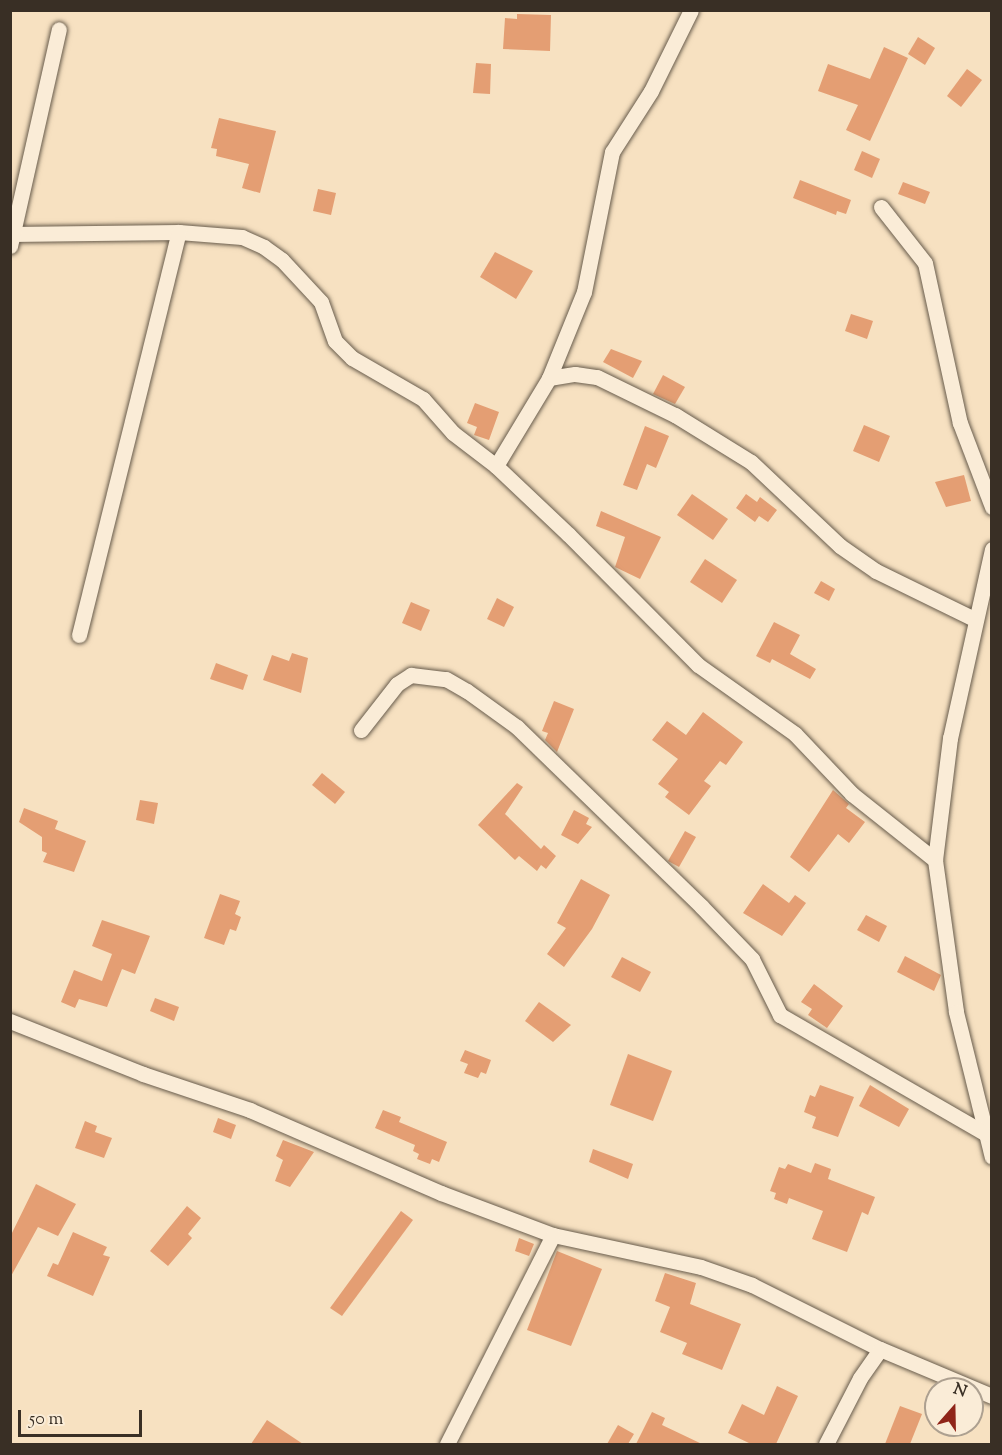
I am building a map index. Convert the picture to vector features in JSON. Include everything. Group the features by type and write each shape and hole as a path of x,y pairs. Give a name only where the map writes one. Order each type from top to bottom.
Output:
{"street":[{"path":"496,466 549,378 592,268 612,152 651,91 691,10"},
{"path":"59,29 12,238 179,232 242,237 282,260 321,302 335,341 352,358 414,392 453,433 496,466 698,665 795,734 852,794 935,860"},
{"path":"881,207 925,264 960,423 992,507"},
{"path":"79,635 179,232"},
{"path":"549,378 575,374 597,377 675,415 751,462 840,546 876,571 976,620"},
{"path":"992,549 950,738 935,860 956,1012 984,1133 992,1156"},
{"path":"361,730 397,684 411,675 446,679 466,691 517,727 701,906 752,959 780,1015 984,1133"},
{"path":"10,1021 143,1074 250,1110 441,1193 553,1235 700,1267 752,1285 880,1349 992,1396"},
{"path":"447,1444 553,1235"},
{"path":"826,1444 860,1378 880,1349"}],"building":[{"path":"517,14 551,15 550,51 503,49 505,18 517,19"},
{"path":"918,37 935,48 925,65 908,54"},
{"path":"884,47 908,58 870,141 846,130 858,105 818,91 828,64 870,79"},
{"path":"476,63 491,64 490,94 473,93"},
{"path":"967,69 982,80 961,107 947,96"},
{"path":"219,118 276,131 260,193 242,188 249,164 216,156 217,149 211,148"},
{"path":"862,151 880,159 872,178 854,170"},
{"path":"800,180 851,200 846,214 837,211 836,215 793,198"},
{"path":"903,182 930,192 925,204 898,194"},
{"path":"318,189 336,193 331,215 313,211"},
{"path":"495,252 533,271 516,299 480,277"},
{"path":"851,314 873,321 867,339 845,331"},
{"path":"611,349 642,361 633,378 603,362"},
{"path":"663,375 685,387 675,404 653,394"},
{"path":"475,403 499,412 489,440 474,435 477,427 467,423"},
{"path":"864,425 890,436 879,462 853,451"},
{"path":"645,426 669,436 656,468 647,464 637,490 623,485"},
{"path":"964,475 971,501 946,507 935,482"},
{"path":"692,494 728,519 713,540 677,515"},
{"path":"746,494 757,502 760,497 777,510 768,522 759,516 755,522 736,508"},
{"path":"601,511 661,537 640,579 615,567 625,537 596,526"},
{"path":"705,559 737,580 722,603 690,582"},
{"path":"821,581 835,589 829,601 814,593"},
{"path":"497,598 514,607 504,627 487,619"},
{"path":"411,602 430,610 421,631 402,623"},
{"path":"774,622 800,635 790,654 816,669 810,679 772,659 770,663 756,656"},
{"path":"292,653 308,658 301,693 263,680 272,655 289,661"},
{"path":"216,663 248,675 243,690 210,679"},
{"path":"554,701 574,709 557,752 545,740 548,733 542,731"},
{"path":"703,712 743,742 726,765 720,761 704,781 711,786 689,815 665,797 669,792 658,784 678,759 652,740 667,721 686,735"},
{"path":"322,773 345,792 335,804 312,785"},
{"path":"517,783 523,787 505,814 541,849 544,845 556,856 546,869 541,865 537,871 519,856 515,860 478,825"},
{"path":"833,790 849,804 846,808 865,822 849,843 838,834 809,872 790,857"},
{"path":"140,800 158,803 154,824 136,820"},
{"path":"24,808 58,821 55,829 86,841 74,872 43,862 47,853 42,851 42,837 19,822"},
{"path":"574,810 589,818 586,824 592,827 578,844 561,835"},
{"path":"685,831 696,837 679,867 668,861"},
{"path":"581,879 610,895 592,929 564,967 547,954 566,928 557,923"},
{"path":"763,884 789,903 795,895 806,903 782,936 743,913"},
{"path":"220,894 240,901 235,914 241,917 236,931 230,929 224,945 204,938"},
{"path":"866,915 887,926 879,942 857,930"},
{"path":"102,920 150,936 135,974 122,969 107,1007 79,999 75,1008 61,1002 74,970 102,981 112,954 92,946"},
{"path":"905,956 941,975 934,991 897,972"},
{"path":"622,957 651,972 640,992 611,977"},
{"path":"814,984 843,1006 827,1028 808,1015 812,1009 801,1002"},
{"path":"155,998 179,1007 174,1021 150,1011"},
{"path":"539,1002 571,1025 553,1042 525,1021"},
{"path":"465,1050 491,1060 486,1074 481,1072 478,1078 464,1073 468,1064 460,1061"},
{"path":"628,1054 672,1071 653,1121 610,1105"},
{"path":"820,1085 854,1097 838,1137 812,1128 816,1117 804,1112 810,1095 815,1097"},
{"path":"870,1085 909,1109 899,1127 859,1106"},
{"path":"383,1110 401,1117 399,1122 447,1142 439,1162 432,1159 430,1164 417,1159 419,1154 413,1151 415,1145 375,1128"},
{"path":"218,1118 236,1125 231,1139 213,1132"},
{"path":"85,1121 97,1126 95,1132 112,1138 104,1158 75,1148"},
{"path":"283,1140 314,1152 290,1187 275,1181 283,1160 276,1156"},
{"path":"593,1149 633,1164 628,1179 589,1162"},
{"path":"815,1163 831,1169 828,1179 875,1197 868,1215 862,1212 847,1252 812,1239 823,1211 789,1198 787,1204 774,1199 776,1193 770,1191 779,1167 785,1169 788,1164 811,1173"},
{"path":"36,1184 76,1204 58,1236 38,1227 10,1278 10,1237"},
{"path":"187,1206 201,1218 188,1234 192,1238 168,1266 150,1251"},
{"path":"401,1211 413,1220 342,1316 330,1308"},
{"path":"73,1232 107,1247 103,1255 110,1257 93,1296 47,1276 53,1263 58,1265"},
{"path":"519,1238 534,1244 529,1256 515,1251"},
{"path":"557,1251 602,1269 571,1346 527,1330"},
{"path":"665,1273 696,1283 690,1304 741,1324 722,1370 682,1354 687,1343 660,1332 670,1307 655,1301"},
{"path":"777,1386 798,1396 776,1444 751,1444 728,1433 742,1404 764,1415"},
{"path":"900,1406 922,1414 910,1444 885,1444"},
{"path":"652,1412 665,1418 662,1425 702,1444 636,1444"},
{"path":"267,1420 303,1444 251,1444"},
{"path":"618,1425 634,1434 628,1444 607,1444"}]}
